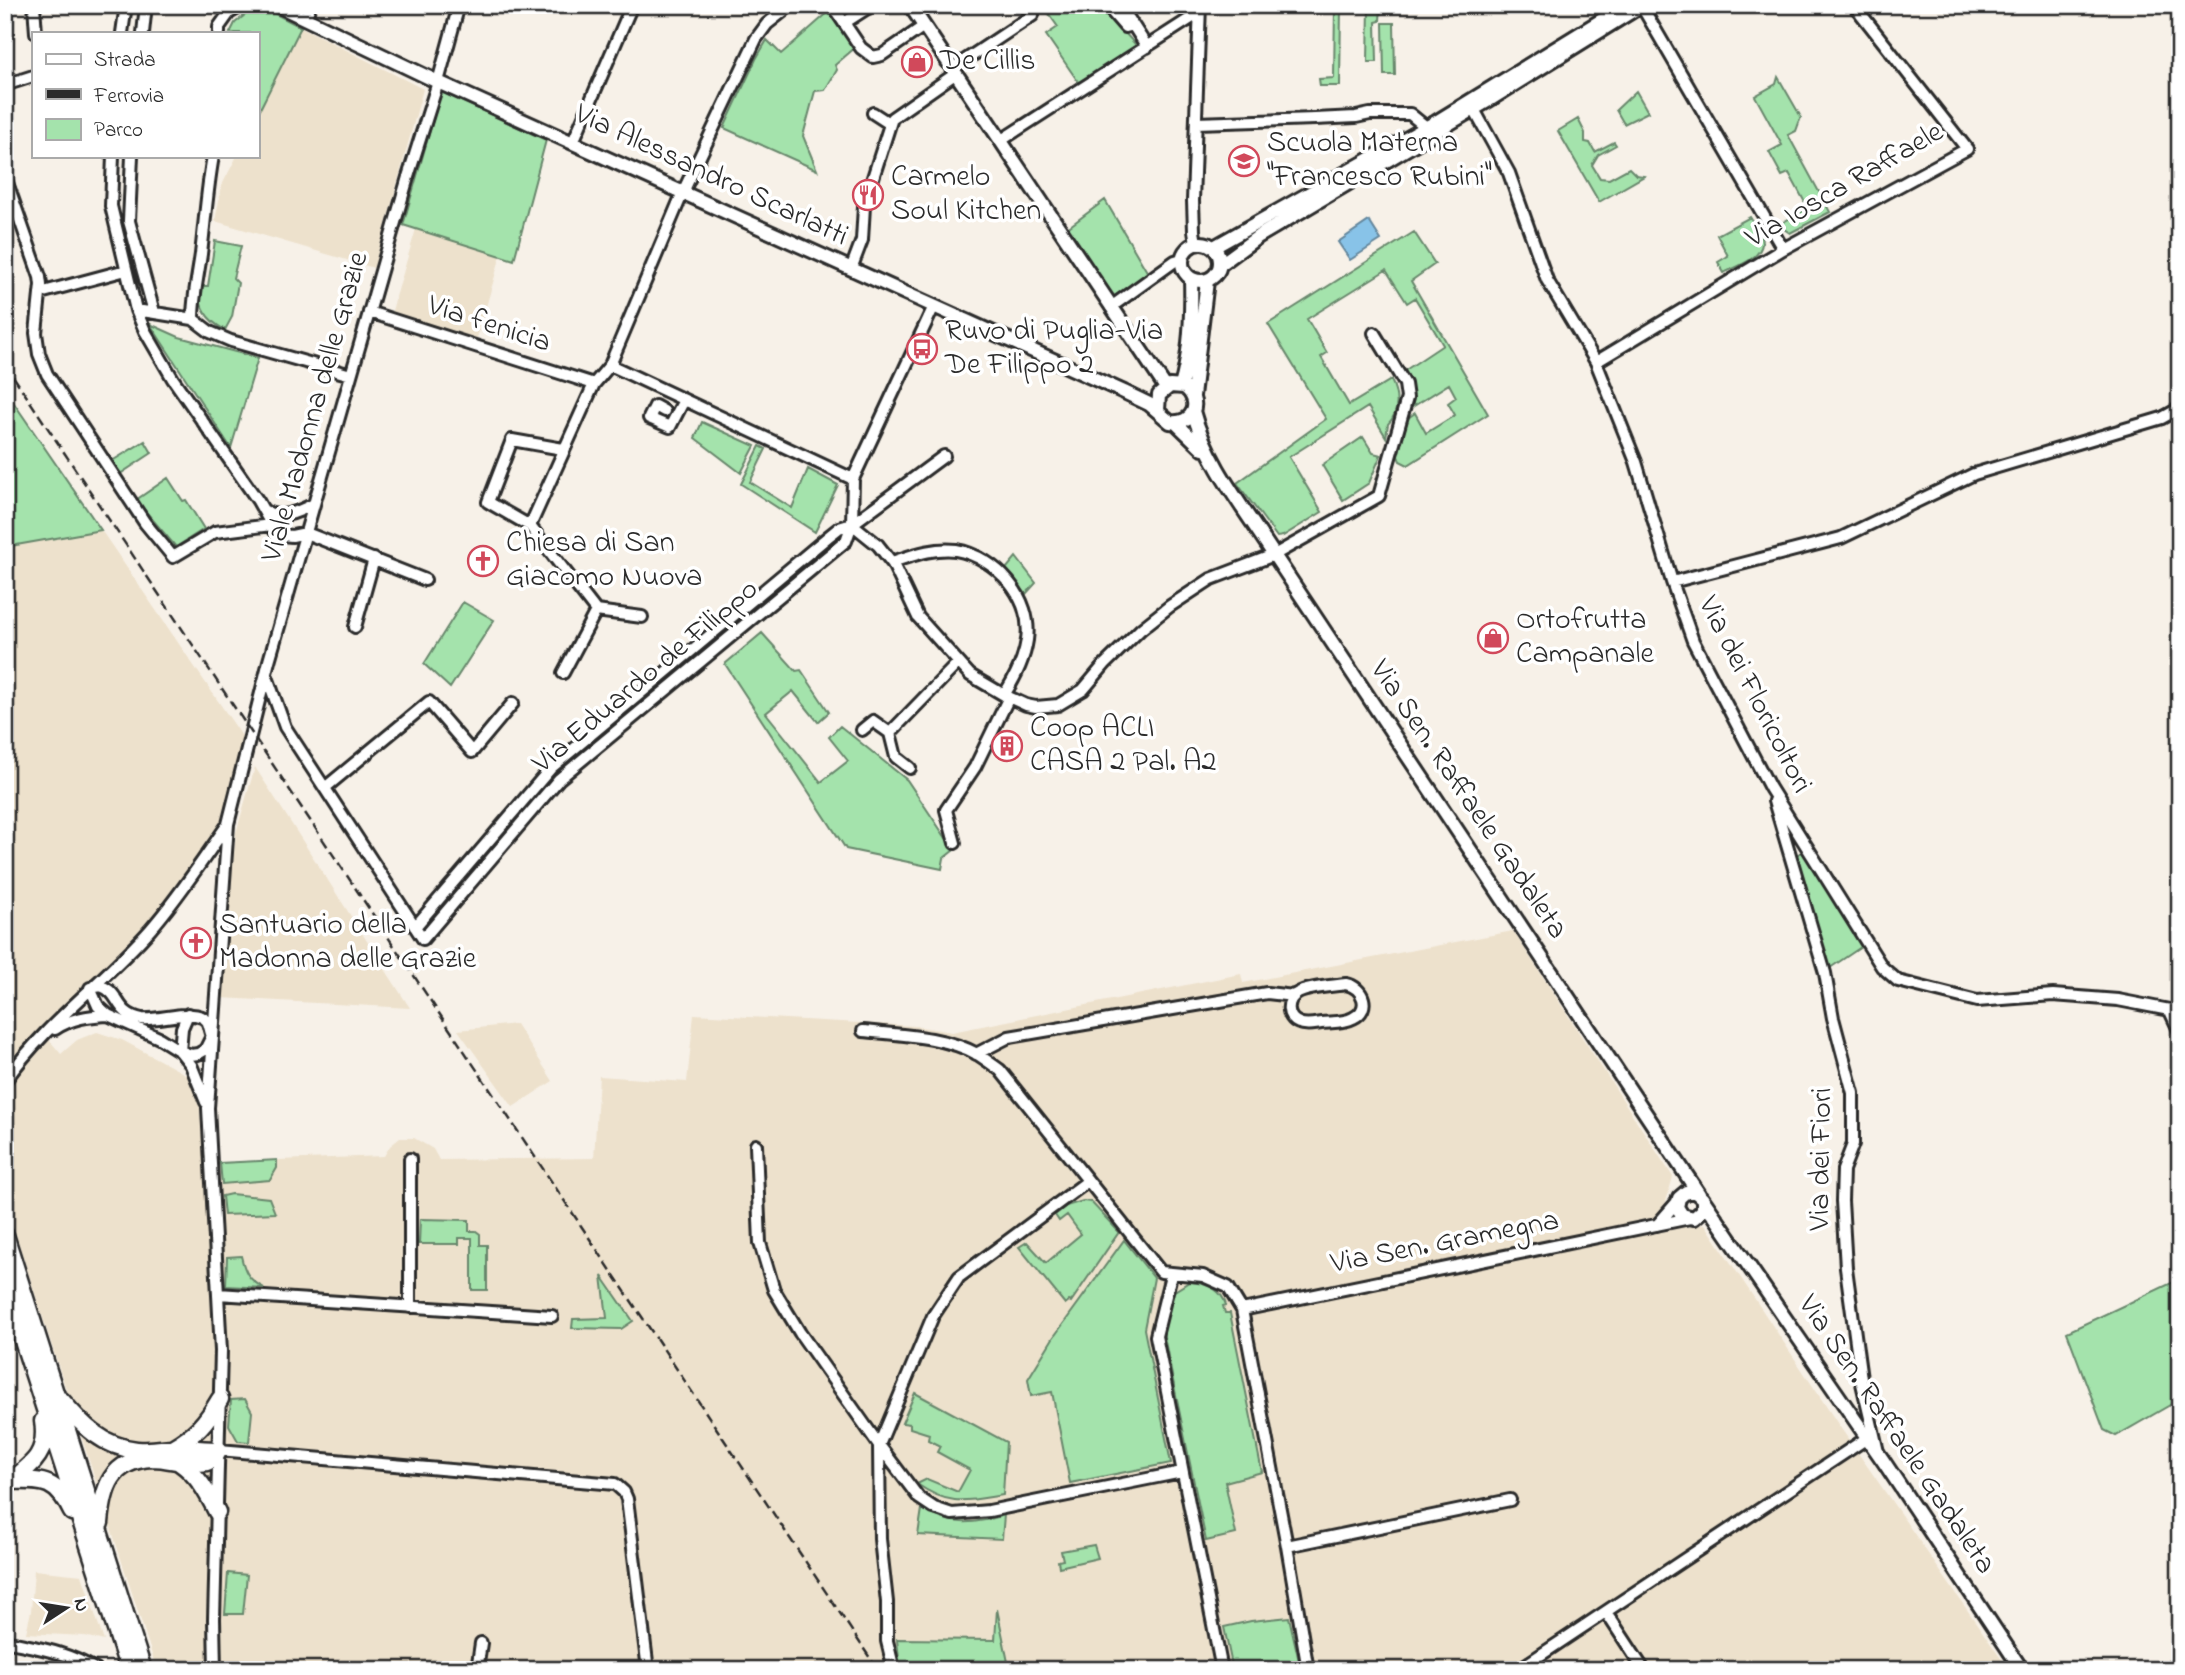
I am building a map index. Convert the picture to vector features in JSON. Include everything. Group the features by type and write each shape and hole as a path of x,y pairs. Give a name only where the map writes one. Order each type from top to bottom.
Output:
{"highway":[{"path":"5,1235 143,1670"},
{"path":"5,1285 128,1670"},
{"path":"8,1481 34,1464 41,1449 45,1433 39,1391"},
{"path":"56,1394 77,1420 95,1436 112,1445 176,1455 205,1489 217,1512"},
{"path":"176,1455 211,1415 220,1399"},
{"path":"100,1533 102,1499 110,1479 119,1469 136,1460 219,1450"},
{"path":"8,1481 40,1480 55,1488 68,1502 92,1556"}],"main road":[{"name":"Via Alessandro Scarlatti","path":"277,5 438,82 1124,392 1158,410"},
{"path":"910,5 1164,389"},
{"path":"1214,247 1435,125 1475,110 1488,95 1626,5"},
{"path":"1488,95 1641,5"},
{"path":"1221,264 1220,255 1214,247 1202,242 1187,249 1182,259 1184,270 1191,278 1207,281 1216,275 1221,264 1259,236 1435,125"},
{"path":"1181,386 1188,345 1191,278"},
{"path":"1193,396 1188,389 1181,386 1164,389 1157,400 1158,410 1165,419 1176,423 1187,419 1194,411 1193,396 1207,281"},
{"name":"Via Alessandro Scarlatti","path":"1124,392 1152,394 1164,389"},
{"name":"Via Sen. Raffaele Gadaleta","path":"1194,411 1198,430 1215,462 1273,555 1701,1198 1879,1455 2022,1670"},
{"name":"Via Sen. Raffaele Gadaleta","path":"1176,423 1215,462"},
{"path":"1680,1198 1681,1165"},
{"path":"1680,1198 1690,1191 1701,1198 1703,1210 1694,1217"},
{"name":"Via Sen. Raffaele Gadaleta","path":"1680,1198 1679,1211 1725,1231"}],"street":[{"path":"34,5 36,32"},
{"path":"122,32 125,5"},
{"path":"143,32 146,5"},
{"path":"216,5 229,13"},
{"path":"219,32 219,27 229,13 243,5"},
{"path":"306,19 310,5"},
{"name":"Viale Madonna delle Grazie","path":"228,824 266,673 459,5"},
{"path":"573,142 632,5"},
{"path":"530,526 594,384 610,365 683,192 756,39 767,23 791,5"},
{"path":"832,5 861,48 873,57 882,55 924,26"},
{"path":"844,23 872,5"},
{"path":"1106,5 1125,27 1133,25"},
{"path":"1120,5 1147,47"},
{"path":"1626,5 1641,5 1783,249"},
{"name":"Via Iosca Raffaele","path":"1596,362 1783,249 1967,149 1854,5"},
{"path":"1000,141 1147,47 1199,9"},
{"path":"1196,243 1194,201 1199,9"},
{"path":"851,269 862,240 864,206 892,118 1032,15"},
{"path":"5,85 32,76"},
{"name":"Via dei Floricoltori","path":"1475,110 1509,173 1547,280 1596,362 1636,462 1672,582 1693,641 1770,788 1882,967 1898,981 1977,1001 2053,995 2118,1000 2175,1012"},
{"path":"873,113 890,124"},
{"path":"1196,123 1410,114 1435,125"},
{"path":"113,158 111,206 136,310 145,331 173,379 275,531 299,558"},
{"path":"132,158 129,221 153,312"},
{"path":"193,320 205,203 214,158"},
{"path":"5,177 41,285 36,333 39,354 47,374 145,523 173,557 215,532 271,524"},
{"path":"1111,307 1175,261 1182,259"},
{"path":"40,293 126,270"},
{"path":"852,524 853,479 934,306"},
{"path":"136,310 193,320 210,332 231,341 351,375"},
{"name":"Via fenicia","path":"369,312 594,384"},
{"path":"852,524 878,545 892,562 918,617 970,675 1026,705 1058,705 1083,690 1141,629 1211,579 1273,555 1379,496 1407,398 1405,384 1374,333"},
{"path":"610,365 853,479"},
{"path":"664,411 655,406 649,418 670,427 684,400"},
{"path":"1672,582 1841,538 1974,474 2162,418 2180,408"},
{"path":"563,449 512,440 488,502 530,526 596,611 642,617"},
{"path":"852,524 944,456"},
{"path":"287,515 314,505"},
{"path":"263,510 272,515 299,518 307,531 425,580"},
{"name":"Via Eduardo de Filippo","path":"852,524 846,541 559,779 423,939 415,926 551,768 800,559 839,528 852,524"},
{"path":"281,535 292,536 307,531"},
{"path":"892,562 926,552 956,550 988,563 1006,578 1015,591 1026,619 1027,640 1016,676 975,767 946,810 955,843"},
{"path":"355,627 374,559"},
{"path":"564,673 596,611"},
{"path":"890,733 958,663"},
{"path":"266,673 285,727 415,926"},
{"path":"326,787 429,702 472,752 513,704"},
{"path":"862,730 873,722 890,733 896,757 910,768"},
{"name":"Via dei Fiori","path":"1770,788 1825,973 1833,1018 1853,1093 1853,1144 1843,1170 1846,1268 1861,1379 1879,1455"},
{"path":"5,1080 41,1038 149,930 228,824"},
{"path":"215,1670 220,1399 218,1294 208,1108 228,824"},
{"path":"976,1054 1009,1037 1267,993 1294,996 1304,990 1346,984 1361,992 1364,1003 1354,1018 1306,1025 1291,1017 1289,1006 1294,996"},
{"path":"101,986 108,989 125,1013 140,1018 158,1020 188,1014 200,1015 207,1021 212,1036 205,1050 198,1054 191,1055 180,1051 159,1038 108,1015 98,1006 90,988 101,986"},
{"path":"2175,1012 2180,1032"},
{"path":"188,1014 182,1028 180,1051 191,1065 208,1108"},
{"path":"41,1038 67,1021 108,1015"},
{"path":"863,1031 950,1044 976,1054 1000,1070 1161,1272 1203,1276 1228,1287 1242,1310 1308,1670"},
{"path":"756,1145 760,1243 774,1290 800,1332 919,1498 934,1508 952,1514 989,1511 1182,1472"},
{"path":"410,1159 410,1307"},
{"path":"894,1670 887,1641 887,1602 880,1539 879,1445 933,1316 959,1277 1088,1181"},
{"path":"1657,1225 1680,1198"},
{"name":"Via Sen. Gramegna","path":"1242,1310 1694,1217"},
{"path":"1171,1275 1156,1336 1222,1670"},
{"path":"218,1294 552,1316"},
{"path":"1518,1670 1867,1438"},
{"path":"219,1450 615,1484 624,1492 626,1499 648,1670"},
{"path":"1287,1546 1510,1500"},
{"path":"1606,1612 1644,1670"},
{"path":"5,1641 59,1652 80,1659 96,1670"},
{"path":"477,1670 481,1643"}],"shaded area":[{"path":"301,27 423,89 374,268 215,221 222,185 236,158 259,158 259,111"},
{"path":"416,229 501,255 477,338 391,314"},
{"path":"101,530 242,736 245,745 230,787 225,812 212,841 146,929 40,1029 61,1054 77,1040 97,1032 122,1040 187,1075 199,1094 204,1163 384,1156 390,1146 400,1138 414,1138 433,1149 439,1160 594,1158 599,1076 687,1082 694,1014 915,1026 952,1032 1241,974 1243,983 1513,931 1673,1177 1665,1205 1656,1217 1662,1231 1705,1224 1840,1427 2009,1670 157,1670 5,1201 5,547"},
{"path":"255,767 410,1008 220,998 236,833"},
{"path":"516,1024 553,1081 513,1107 458,1030"},
{"path":"34,1570 82,1575 104,1641 84,1636 26,1633 31,1611"}],"green space":[{"path":"1054,5 1099,5 1137,46 1079,83 1046,35 1058,27 1046,10"},
{"path":"1335,5 1341,5 1340,86 1320,86 1319,79 1334,78"},
{"path":"1369,5 1381,5 1380,21 1376,22 1377,62 1368,62"},
{"path":"255,7 264,8 301,27 259,111 259,32 230,32 235,23"},
{"path":"831,10 857,46 835,65 837,70 825,90 815,91 803,136 817,170 724,128 767,40 781,54"},
{"path":"1383,23 1394,23 1395,75 1384,75"},
{"path":"1778,77 1801,117 1796,131 1788,135 1830,212 1790,233 1778,225 1808,208 1789,173 1782,176 1769,152 1782,145 1755,96 1776,84"},
{"path":"1636,91 1648,112 1624,124 1616,110"},
{"path":"441,92 546,140 514,260 403,225"},
{"path":"1578,119 1585,133 1585,142 1590,143 1595,152 1614,142 1616,145 1598,155 1592,165 1600,178 1609,179 1629,168 1636,175 1644,176 1599,202 1558,131"},
{"path":"1105,200 1149,275 1116,301 1066,229"},
{"path":"1750,217 1761,236 1761,248 1753,257 1724,273 1718,262 1728,256 1717,235"},
{"path":"1414,232 1435,264 1411,281 1488,414 1408,465 1400,461 1398,456 1408,418 1415,413 1426,433 1455,415 1448,403 1456,397 1449,384 1412,407 1413,392 1404,371 1443,345 1415,298 1407,303 1386,270 1307,319 1327,353 1321,357 1349,405 1391,380 1397,403 1386,437 1368,407 1289,457 1322,512 1277,537 1237,483 1326,419 1268,324"},
{"path":"215,241 241,246 233,278 238,283 232,317 225,330 213,322 200,300 201,286 208,286"},
{"path":"150,324 179,337 258,358 231,448"},
{"path":"5,390 101,530 5,547"},
{"path":"702,422 755,446 741,473 695,438"},
{"path":"1363,437 1373,453 1381,455 1369,483 1343,500 1322,465"},
{"path":"145,441 152,453 120,474 112,461"},
{"path":"760,446 766,449 750,482 792,508 808,469 838,485 815,532 741,484"},
{"path":"168,478 204,529 176,547 136,500"},
{"path":"1016,557 1036,583 1026,594 1006,569"},
{"path":"463,602 494,620 450,688 424,664"},
{"path":"762,633 796,671 801,670 829,712 818,722 793,691 766,713 821,782 848,761 829,737 840,726 907,780 954,850 944,858 942,869 846,849 725,664"},
{"path":"1805,850 1864,945 1830,968 1795,856"},
{"path":"277,1160 277,1168 270,1180 222,1184 220,1163"},
{"path":"231,1194 269,1198 275,1213 224,1215 222,1196"},
{"path":"1083,1201 1091,1202 1119,1232 1071,1302 1065,1304 1019,1247 1027,1242 1046,1263 1081,1234 1067,1215 1059,1221 1055,1215 1066,1206"},
{"path":"420,1219 469,1220 469,1231 480,1234 480,1245 487,1245 487,1290 472,1290 472,1238 459,1238 459,1244 419,1244"},
{"path":"1124,1240 1154,1278 1144,1329 1171,1463 1070,1483 1052,1392 1031,1396 1028,1379 1053,1338"},
{"path":"241,1256 248,1275 264,1288 226,1286 227,1257"},
{"path":"602,1276 633,1321 621,1329 572,1328 573,1319 607,1318"},
{"path":"2180,1279 2180,1396 2170,1405 2116,1436 2104,1430 2067,1332"},
{"path":"1189,1282 1206,1285 1220,1294 1226,1305 1223,1306 1225,1313 1230,1313 1262,1472 1225,1482 1236,1534 1206,1541 1163,1332 1173,1292"},
{"path":"915,1393 1006,1442 1003,1495 968,1500 949,1499 917,1484 927,1479 958,1492 970,1470 937,1452 940,1446 928,1440 929,1434 902,1423"},
{"path":"245,1399 252,1412 249,1442 238,1441 229,1425 231,1400"},
{"path":"922,1509 942,1519 962,1522 982,1521 1004,1515 1002,1539 918,1535"},
{"path":"1094,1545 1098,1558 1059,1567 1058,1561 1063,1560 1061,1551"},
{"path":"228,1573 247,1575 243,1614 225,1614"},
{"path":"997,1609 1009,1667 993,1670 900,1670 897,1639 995,1640"},
{"path":"1289,1617 1301,1670 1233,1670 1224,1627"}],"water":[{"path":"1369,221 1381,240 1350,260 1338,242"}],"railway":[{"path":"5,364 878,1670"}],"place":[{"name":"De Cillis","path":"917,62"},
{"name":"Scuola Materna \"Francesco Rubini\"","path":"1244,161"},
{"name":"Carmelo Soul Kitchen","path":"868,195"},
{"name":"Ruvo di Puglia-Via De Filippo 2","path":"922,349"},
{"name":"Chiesa di San Giacomo Nuova","path":"483,561"},
{"name":"Ortofrutta Campanale","path":"1493,638"},
{"name":"Coop ACLI CASA 2 Pal. A2","path":"1007,746"},
{"name":"Santuario della Madonna delle Grazie","path":"196,943"}]}
